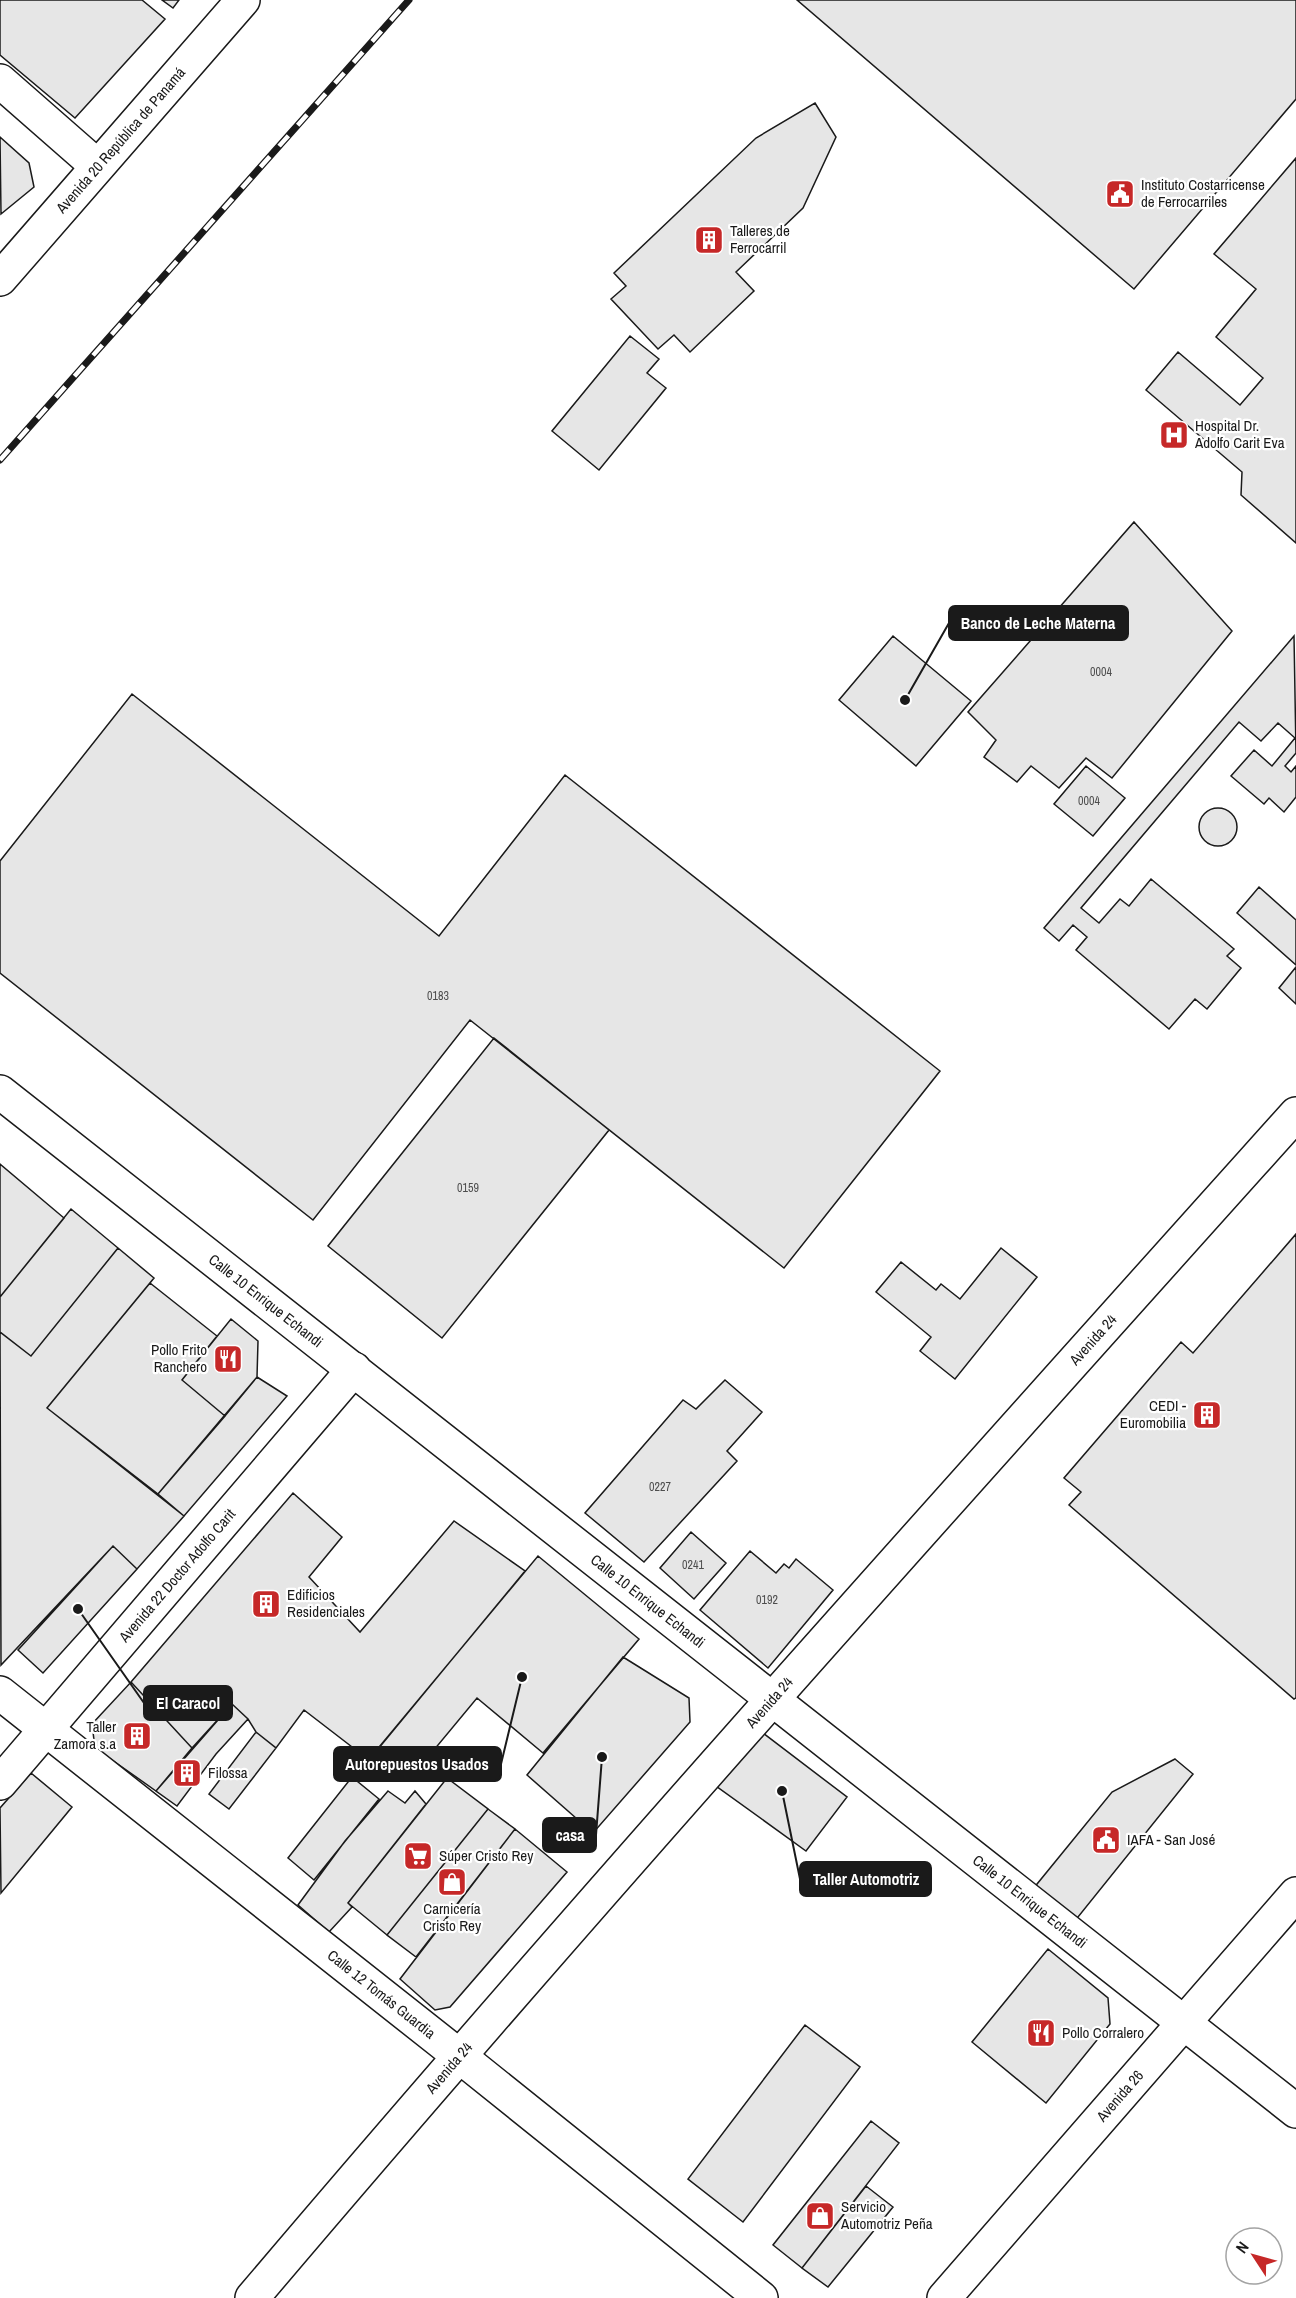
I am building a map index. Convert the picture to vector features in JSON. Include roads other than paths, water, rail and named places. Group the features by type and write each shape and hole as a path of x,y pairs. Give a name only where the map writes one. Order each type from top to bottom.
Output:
{"street":[{"name":"Avenida 20 República de Panamá","path":"0,279 243,0"},
{"path":"0,81 97,166"},
{"name":"Calle 10 Enrique Echandi","path":"0,1092 1296,2111"},
{"name":"Avenida 24","path":"252,2298 458,2055 771,1698 1296,1114"},
{"name":"Avenida 22 Doctor Adolfo Carit","path":"0,1783 354,1369"},
{"name":"Calle 12 Tomás Guardia","path":"0,1693 761,2298"},
{"name":"Avenida 26","path":"944,2298 1296,1894"}],"railway":[{"path":"0,460 409,0"}],"place":[{"name":"Instituto Costarricense de Ferrocarriles","path":"1120,194"},
{"name":"Talleres de Ferrocarril","path":"709,240"},
{"name":"Hospital Dr. Adolfo Carit Eva","path":"1174,435"},
{"name":"Banco de Leche Materna","path":"905,700"},
{"name":"Pollo Frito Ranchero","path":"228,1359"},
{"name":"CEDI - Euromobilia","path":"1207,1415"},
{"name":"Edificios Residenciales","path":"266,1604"},
{"name":"El Caracol","path":"78,1609"},
{"name":"Autorepuestos Usados","path":"522,1677"},
{"name":"Taller Zamora s.a","path":"137,1736"},
{"name":"casa","path":"602,1757"},
{"name":"Filossa","path":"187,1773"},
{"name":"Taller Automotriz","path":"782,1791"},
{"name":"IAFA - San José","path":"1106,1840"},
{"name":"Súper Cristo Rey","path":"418,1856"},
{"name":"Carnicería Cristo Rey","path":"452,1882"},
{"name":"Pollo Corralero","path":"1041,2033"},
{"name":"Servicio Automotriz Peña","path":"820,2216"}]}
